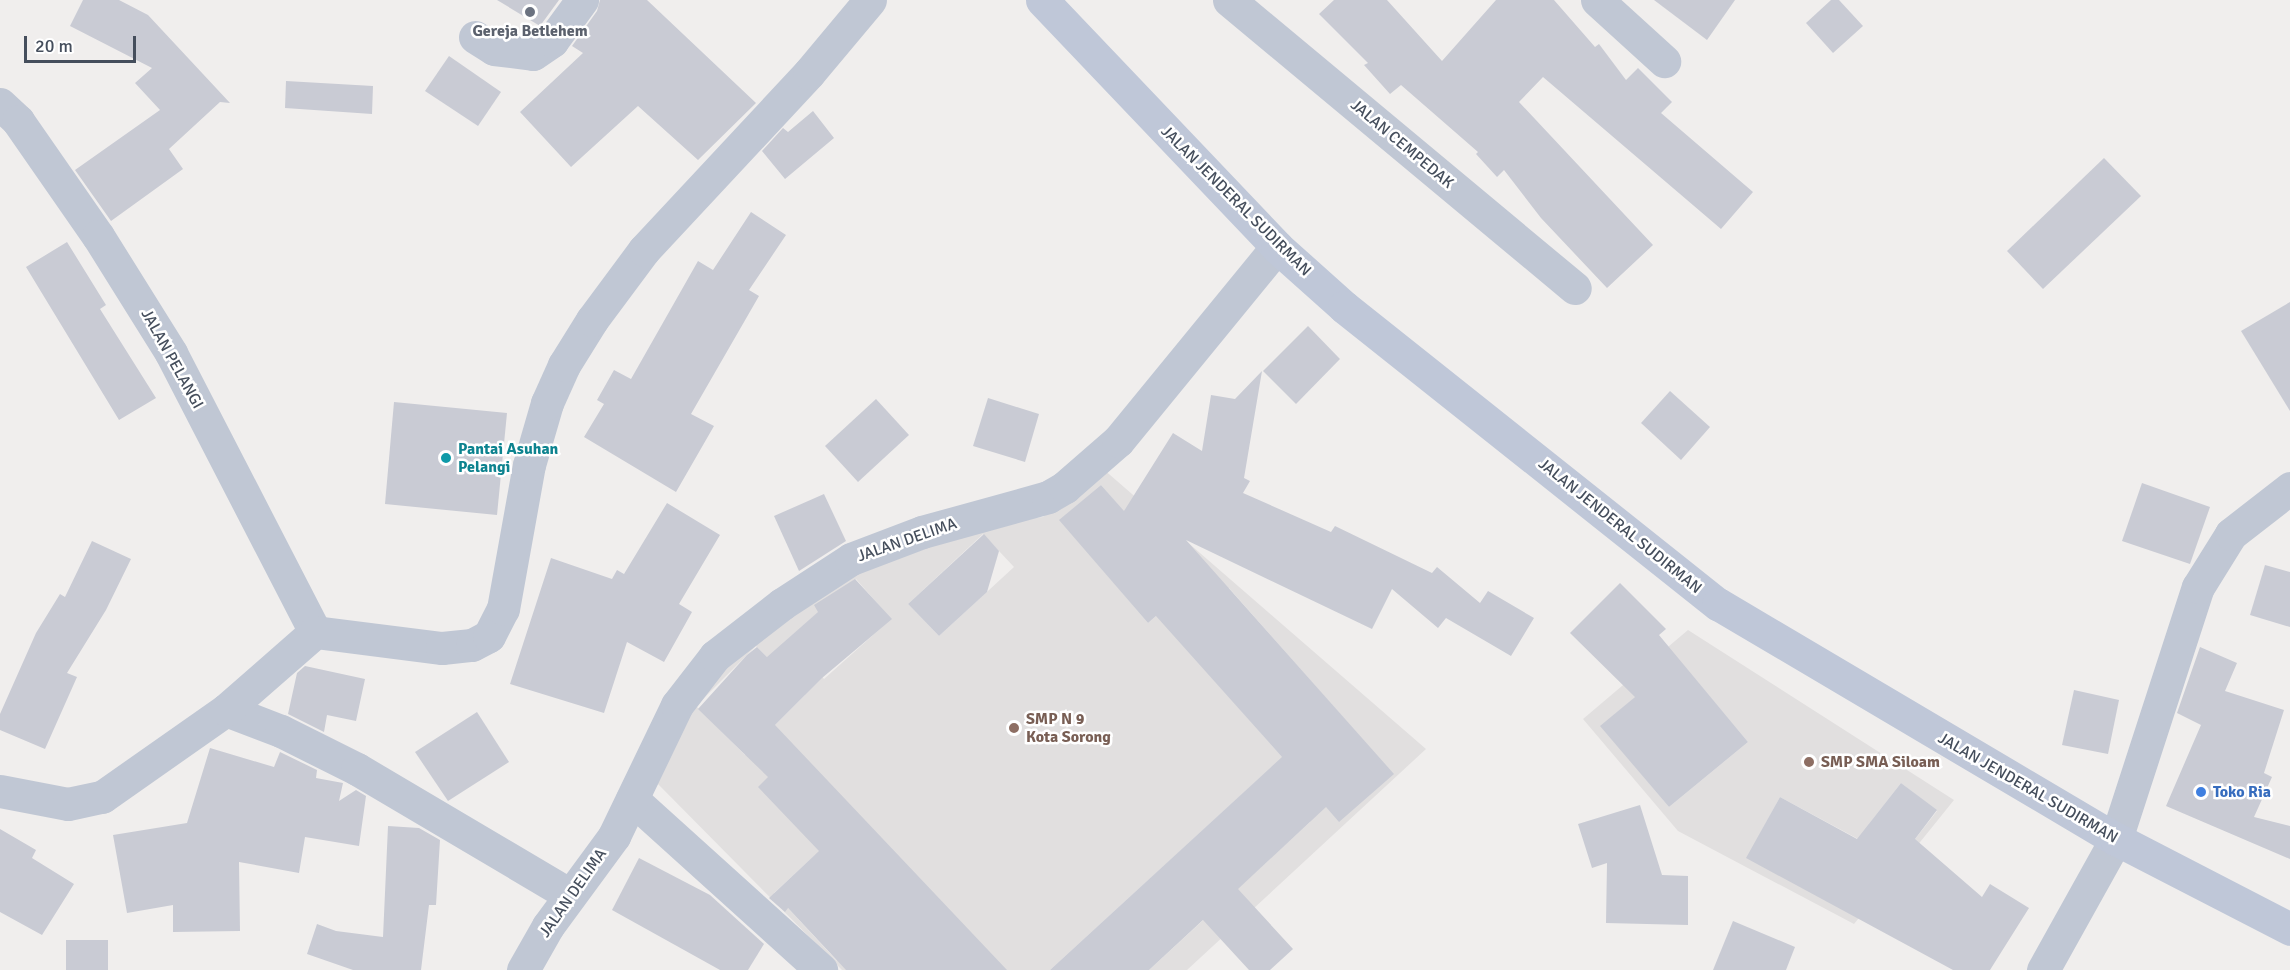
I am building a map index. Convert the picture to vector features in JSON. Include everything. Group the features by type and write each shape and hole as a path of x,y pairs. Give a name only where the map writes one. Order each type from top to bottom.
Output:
{"main road":[{"name":"JALAN JENDERAL SUDIRMAN","path":"1042,0 1277,247 1344,307 1718,604 2116,839 2290,929"}],"street":[{"path":"475,37 494,49 532,54 552,41 582,0"},
{"path":"0,791 68,804 102,797 226,710 315,632 442,648 472,645 489,636 503,609 518,512 532,455 547,403 564,365 592,320 644,250 809,73 870,0"},
{"name":"JALAN CEMPEDAK","path":"1229,0 1575,288"},
{"path":"1597,0 1664,61"},
{"name":"JALAN PELANGI","path":"0,104 18,121 99,236 171,353 315,632"},
{"name":"JALAN DELIMA","path":"524,970 570,895 614,836 677,705 715,656 783,604 851,559 921,532 1048,497 1065,487 1118,441 1277,247"},
{"path":"2043,970 2116,839 2198,587 2231,534 2290,488"},
{"path":"226,710 281,731 357,769 570,895"},
{"path":"633,799 819,969"}],"shaded area":[{"name":"SMP N 9 Kota Sorong","path":"1102,468 1426,749 1187,970 1149,970 1310,822 1264,774 1050,970 842,970 655,781 690,692 858,568 953,526 1043,517","holes":["1101,485 1189,588 1148,623 1060,520","983,534 1014,567 939,636 908,604","856,579 891,619 824,679 788,639","1229,588 1393,774 1339,821 1175,636","756,646 805,695 745,755 696,706","815,855 837,961 774,893"]},
{"name":"SMP SMA Siloam","path":"1688,630 1954,800 1854,924 1678,831 1583,719","holes":["1679,660 1748,742 1669,807 1601,726","1901,783 1937,811 1905,852 1869,824","1780,797 1873,847 1747,858"]}],"building":[{"path":"83,0 119,0 148,15 230,103 220,102 169,149 183,169 111,221 75,170 160,110 135,83 152,68 70,26"},
{"name":"Gereja Betlehem","path":"497,0 559,0 540,26"},
{"path":"600,0 647,0 756,103 698,160 638,106 571,167 520,112 583,53 572,46 597,11"},
{"path":"1334,0 1387,0 1442,61 1496,0 1554,0 1595,47 1599,44 1626,80 1638,68 1672,102 1661,113 1753,192 1721,229 1543,77 1519,102 1653,245 1607,288 1541,218 1504,170 1497,177 1476,154 1478,152 1401,85 1390,94 1364,65 1368,63 1319,14"},
{"path":"1654,0 1735,0 1707,40"},
{"path":"1831,0 1839,0 1863,26 1833,53 1806,23"},
{"path":"449,56 501,92 478,126 425,91"},
{"path":"286,81 373,86 372,114 285,108"},
{"path":"813,111 834,138 785,179 762,151 783,128 788,132"},
{"path":"2104,158 2141,196 2043,289 2007,251"},
{"path":"751,212 786,235 749,290 759,296 691,414 714,426 676,492 584,437 604,404 597,400 614,370 631,379 698,261 713,270"},
{"path":"67,242 106,305 100,309 156,398 119,420 26,267"},
{"path":"2290,302 2290,411 2241,331"},
{"path":"1308,326 1340,359 1296,404 1263,371"},
{"path":"1262,371 1244,478 1250,481 1243,493 1331,532 1335,526 1432,573 1437,567 1480,603 1488,591 1534,618 1511,656 1446,618 1438,628 1392,589 1372,629 1186,540 1394,774 1339,822 1326,807 1238,889 1293,949 1270,970 1249,970 1203,920 1149,970 1050,970 1282,757 1156,616 1148,623 1059,520 1101,485 1124,511 1173,433 1202,451 1211,395 1235,399"},
{"path":"1670,391 1710,427 1681,460 1641,423"},
{"path":"988,398 1039,414 1025,462 973,446"},
{"path":"876,399 909,435 858,482 825,446"},
{"name":"Pantai Asuhan Pelangi","path":"394,402 507,413 497,515 385,504"},
{"path":"2142,483 2210,507 2190,564 2122,541"},
{"path":"824,494 846,541 799,571 774,516"},
{"path":"667,503 720,535 679,604 692,612 664,662 627,642 604,713 510,684 551,558 612,579 617,570 624,574"},
{"path":"984,534 999,551 987,592 939,636 908,604"},
{"path":"92,541 131,559 106,610 67,673 77,677 45,749 0,730 0,714 36,633 60,594 65,597"},
{"path":"2265,565 2290,572 2290,627 2250,615"},
{"path":"855,579 892,619 822,678 775,725 1007,970 846,970 788,908 785,912 769,898 819,851 758,787 768,777 698,709 747,655 757,647 767,657 818,612 814,605"},
{"path":"1620,583 1666,629 1659,635 1748,742 1669,807 1600,726 1635,697 1570,633"},
{"path":"2200,647 2237,663 2225,691 2284,710 2264,773 2272,777 2254,817 2290,826 2290,859 2166,806 2201,725 2177,713"},
{"path":"305,666 365,679 356,721 327,715 324,732 288,714 297,673"},
{"path":"2074,690 2119,700 2108,754 2062,745"},
{"path":"477,712 509,762 448,801 415,752"},
{"path":"210,748 274,767 280,752 317,770 316,778 343,783 339,801 356,790 366,796 359,846 305,837 299,873 239,862 240,931 173,932 173,905 127,913 113,835 187,823"},
{"path":"1901,783 1937,810 1915,839 1982,897 1990,884 2029,908 1990,970 1953,970 1746,858 1780,797 1857,839"},
{"path":"1640,805 1662,875 1688,876 1688,925 1606,923 1607,863 1592,868 1578,824"},
{"path":"388,826 419,828 440,840 436,905 429,905 421,970 353,970 307,954 317,924 336,931 383,937"},
{"path":"0,829 36,850 32,858 74,884 42,935 0,912"},
{"path":"639,858 710,895 764,944 748,970 720,970 612,910"},
{"path":"1733,921 1795,947 1786,970 1713,970"},
{"path":"66,940 108,940 108,970 66,970"}],"place":[{"name":"Gereja Betlehem","path":"530,12"},
{"name":"Pantai Asuhan Pelangi","path":"446,458"},
{"name":"SMP N 9 Kota Sorong","path":"1014,728"},
{"name":"SMP SMA Siloam","path":"1809,762"},
{"name":"Toko Ria","path":"2201,792"}]}
